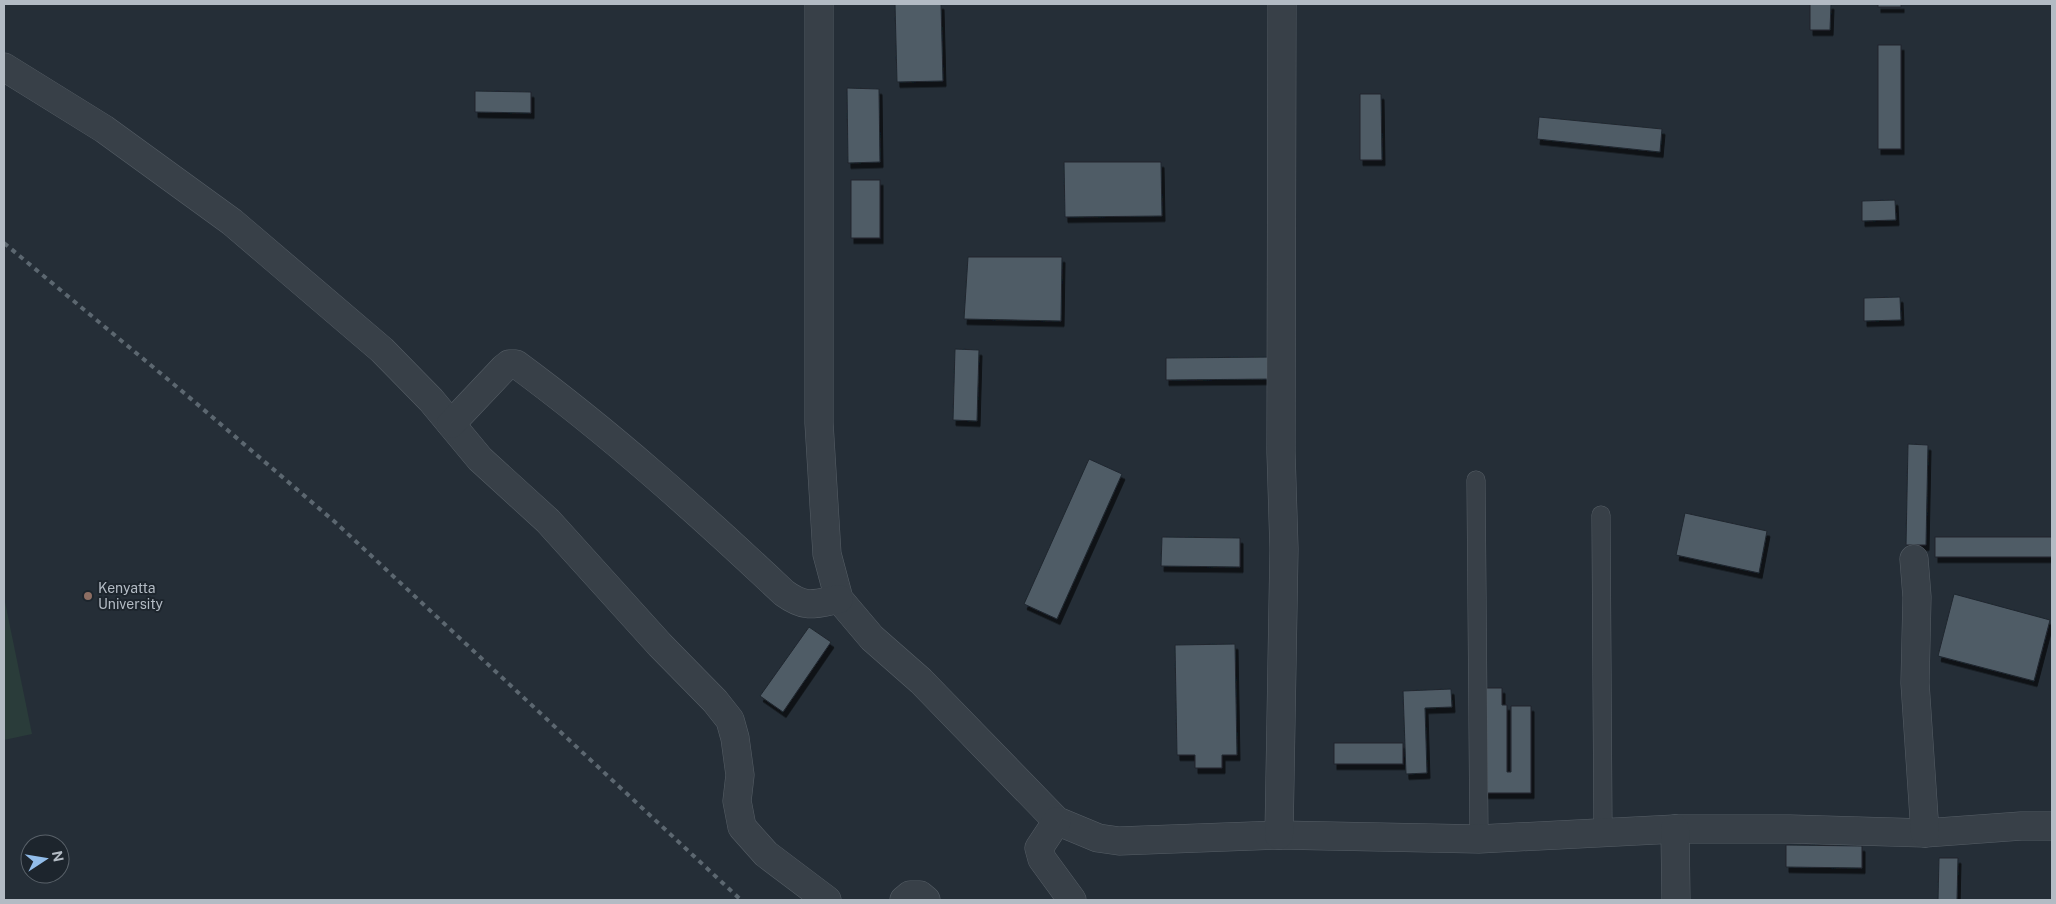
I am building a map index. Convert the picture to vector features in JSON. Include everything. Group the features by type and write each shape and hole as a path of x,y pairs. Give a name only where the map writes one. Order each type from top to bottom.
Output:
{"street":[{"path":"820,4 818,423 827,554 839,599 872,638 922,681 1057,821 1098,838 1119,841 1279,835 1479,840 1675,829 1925,832 2052,826"},
{"path":"1279,835 1284,549 1281,452 1282,4"},
{"path":"4,67 104,129 232,222 382,350 451,424 480,459 548,521 630,614 730,720 735,738 740,775 737,801 742,826 766,854 827,900"},
{"path":"451,424 504,368 509,364 516,364 603,430 703,516 798,604 811,604 839,599"},
{"path":"1914,559 1917,597 1915,683 1925,832"},
{"path":"1057,821 1038,848 1042,860 1072,900"},
{"path":"1675,829 1676,900"},
{"path":"904,900 910,895 920,895 926,900"}],"lane":[{"path":"1476,480 1479,840"},
{"path":"1601,515 1603,833"}],"shaded area":[{"path":"4,597 32,734 4,740"}],"building":[{"path":"895,4 941,4 943,81 897,82"},
{"path":"1810,4 1831,4 1830,30 1810,30"},
{"path":"1878,4 1901,4 1901,7 1878,7"},
{"path":"1878,45 1901,45 1901,149 1878,149"},
{"path":"847,88 879,89 880,162 848,163"},
{"path":"475,91 531,92 531,113 475,112"},
{"path":"1360,94 1381,94 1382,160 1360,160"},
{"path":"1539,117 1662,129 1660,152 1537,139"},
{"path":"1064,162 1161,162 1162,216 1065,217"},
{"path":"851,180 880,180 880,238 851,238"},
{"path":"1895,200 1896,220 1862,221 1862,201"},
{"path":"968,257 1062,257 1061,321 964,319"},
{"path":"1900,297 1901,320 1864,321 1864,298"},
{"path":"955,349 979,350 977,421 953,420"},
{"path":"1275,357 1276,379 1166,380 1166,358"},
{"path":"1908,444 1928,445 1926,545 1906,545"},
{"path":"1089,459 1122,474 1057,619 1024,604"},
{"path":"1685,513 1767,531 1759,573 1676,555"},
{"path":"1162,537 1240,538 1240,567 1161,566"},
{"path":"1935,537 2052,537 2052,557 1935,557"},
{"path":"1954,594 2050,620 2034,681 1938,656"},
{"path":"809,627 831,642 783,712 760,696"},
{"path":"1235,644 1237,755 1222,755 1222,768 1195,768 1195,755 1177,755 1175,645"},
{"path":"1483,688 1502,688 1502,705 1507,705 1507,772 1511,772 1511,706 1531,706 1531,793 1483,793"},
{"path":"1451,689 1452,707 1425,708 1427,773 1406,774 1403,691"},
{"path":"1334,743 1403,743 1403,764 1334,764"},
{"path":"1786,845 1862,846 1862,868 1786,867"},
{"path":"1939,858 1958,858 1957,900 1938,900"}],"railway":[{"path":"4,243 335,522 741,900"}],"place":[{"name":"Kenyatta University","path":"88,596"}]}
